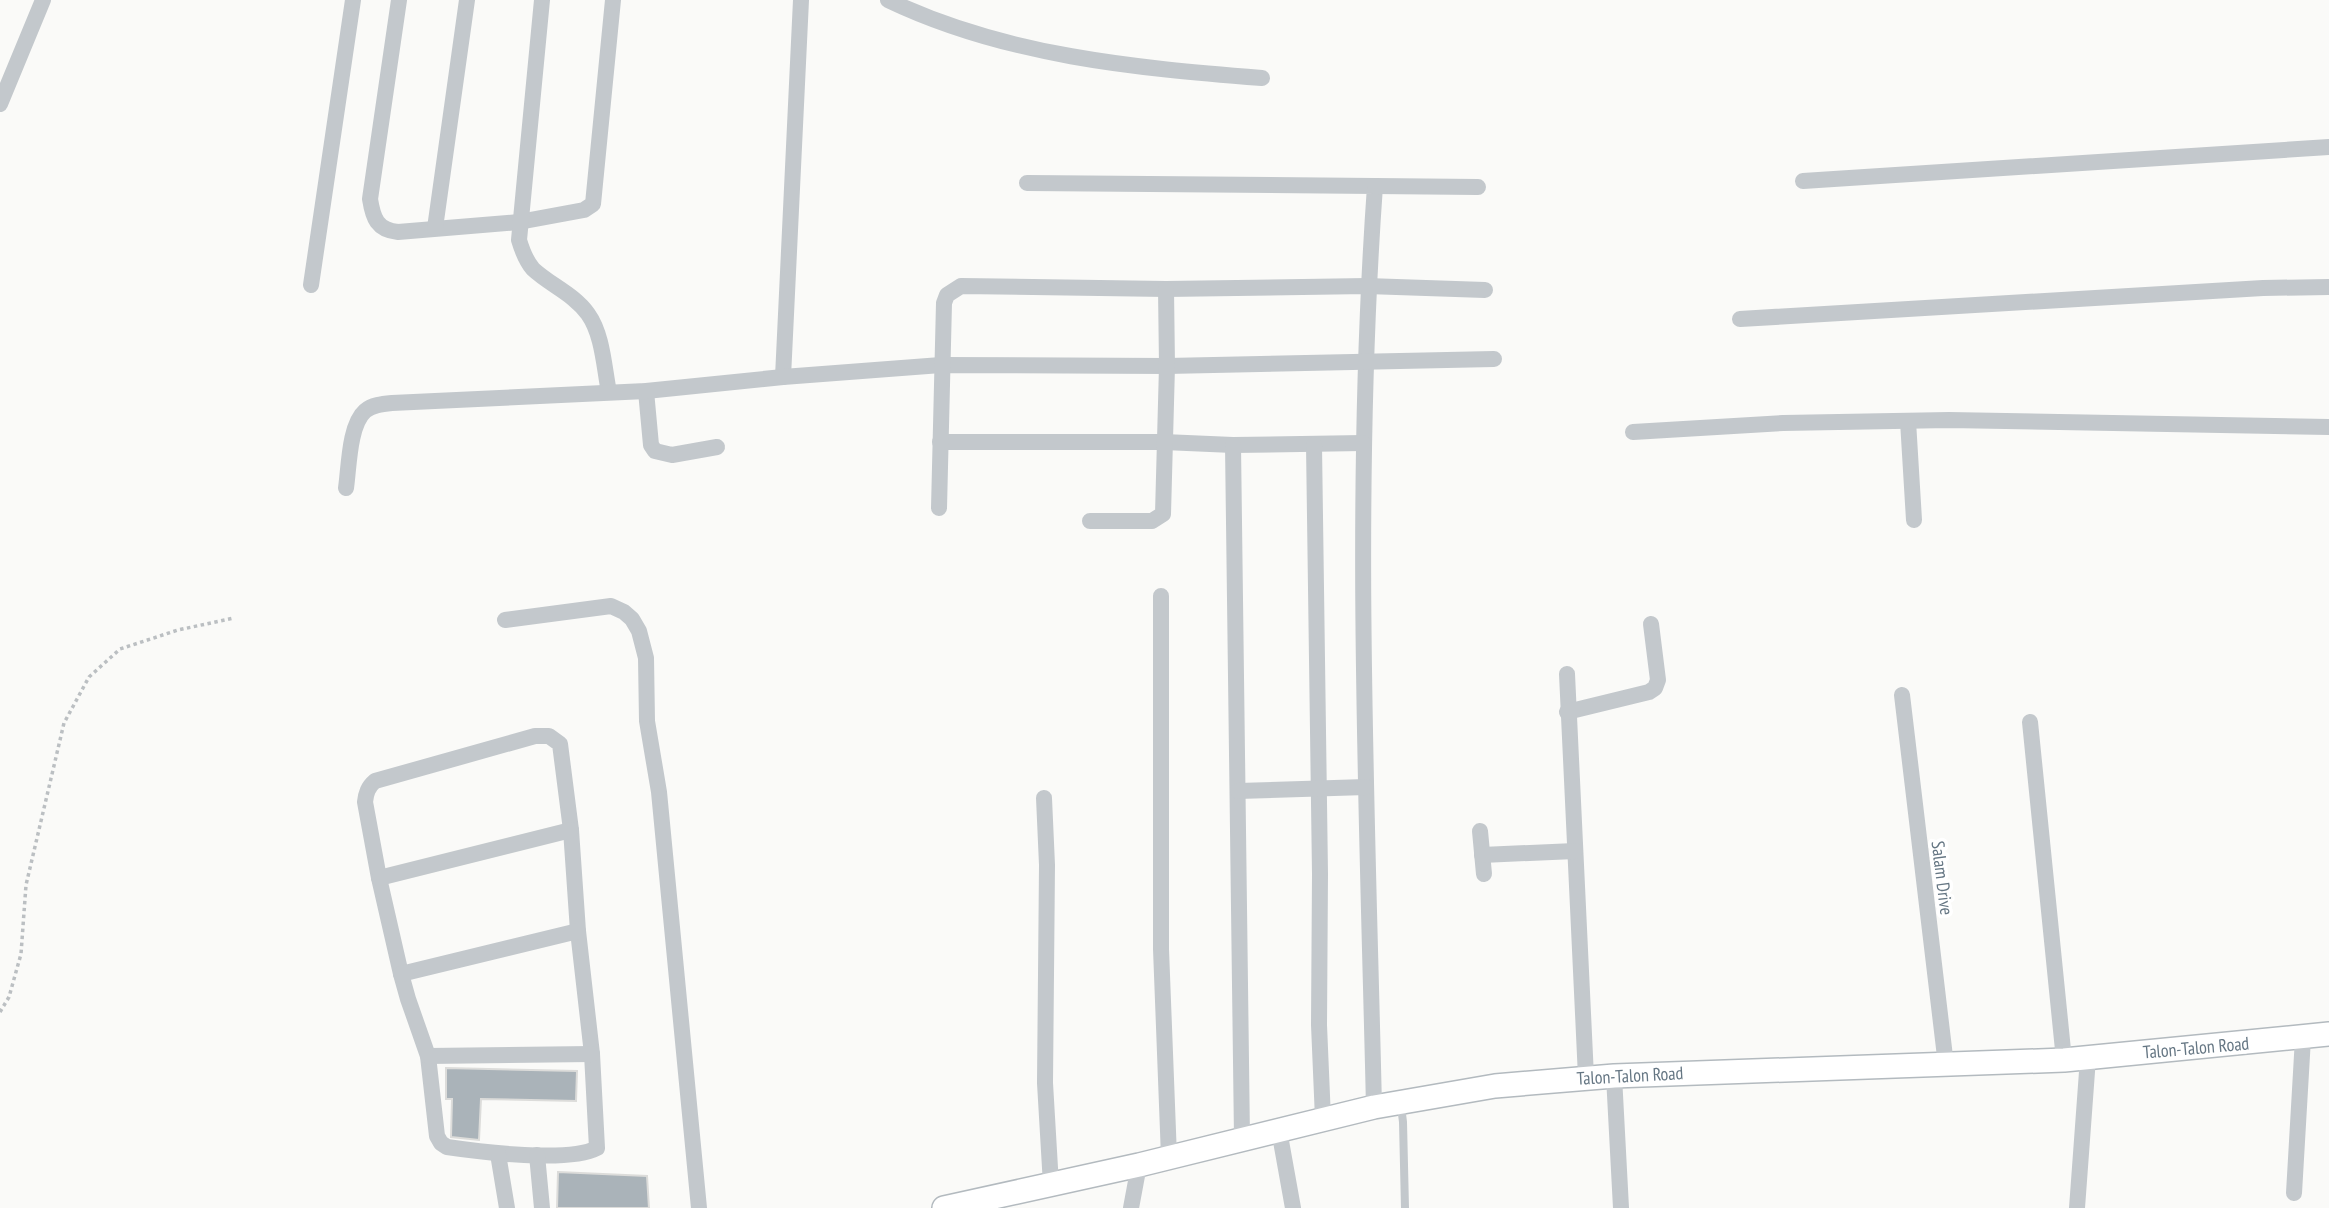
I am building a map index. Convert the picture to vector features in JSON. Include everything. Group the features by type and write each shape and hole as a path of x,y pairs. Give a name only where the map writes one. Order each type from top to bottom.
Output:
{"street":[{"path":"0,104 43,0"},
{"path":"311,285 354,0"},
{"path":"399,0 370,199 373,217 380,227 398,233 519,222 590,207 594,201 613,0"},
{"path":"435,228 467,0"},
{"path":"542,0 519,240 523,253 533,268 575,299 592,322 609,392"},
{"path":"783,377 802,0"},
{"path":"888,0 922,16 988,38 1069,57 1155,70 1262,78"},
{"path":"1803,181 2329,147"},
{"path":"1027,183 1478,187"},
{"path":"1374,187 1367,286 1363,443 1366,787 1374,1107"},
{"path":"939,508 944,303 953,289 961,286 1166,289 1367,286 1485,290"},
{"path":"1740,319 2249,289 2329,287"},
{"path":"1090,521 1152,521 1163,514 1166,289"},
{"path":"346,488 358,419 373,406 646,391 941,365 1167,366 1494,359"},
{"path":"646,391 650,445 655,451 672,455 717,447"},
{"path":"1633,432 1783,423 1908,421 2329,427"},
{"path":"1908,421 1914,520"},
{"path":"940,442 1164,442 1233,445 1363,443"},
{"path":"1233,445 1242,1138"},
{"path":"1314,445 1319,1025 1323,1119"},
{"path":"1161,596 1161,949 1169,1157"},
{"path":"505,620 611,607 624,612 639,631 646,658 647,721 659,792 699,1208"},
{"path":"1567,712 1649,692 1655,688 1658,680 1651,624"},
{"path":"1567,674 1586,1077"},
{"name":"Salam Drive","path":"1902,695 1946,1065"},
{"path":"2030,722 2064,1060"},
{"path":"535,736 549,736 559,744 571,830 578,931 592,1054 597,1148 589,1152 498,1154 447,1147 441,1143 437,1136 428,1056 401,974 379,878 365,803 369,786 375,780 535,736"},
{"path":"1238,791 1366,787"},
{"path":"1044,798 1047,865 1045,1083 1051,1185"},
{"path":"379,878 571,830"},
{"path":"1480,831 1484,874"},
{"path":"1482,855 1575,851"},
{"path":"401,974 578,931"},
{"name":"Talon-Talon Road","path":"944,1208 1139,1165 1374,1107 1495,1086 1586,1077 2064,1060 2329,1034"},
{"path":"2294,1194 2303,1038"},
{"path":"428,1056 592,1054"},
{"path":"2077,1208 2088,1058"},
{"path":"1614,1076 1621,1208"},
{"path":"1279,1130 1293,1208"},
{"path":"498,1154 507,1208"},
{"path":"537,1155 542,1208"},
{"path":"1131,1208 1139,1165"}],"lane":[{"path":"1401,1103 1404,1122 1405,1208"}],"path":[{"path":"0,1012 9,997 20,954 26,885 64,723 89,677 120,649 178,629 234,618"}],"building":[{"path":"446,1068 577,1071 576,1101 481,1099 479,1140 451,1137 452,1099 446,1099"},
{"path":"558,1172 647,1176 649,1208 557,1208"}]}
